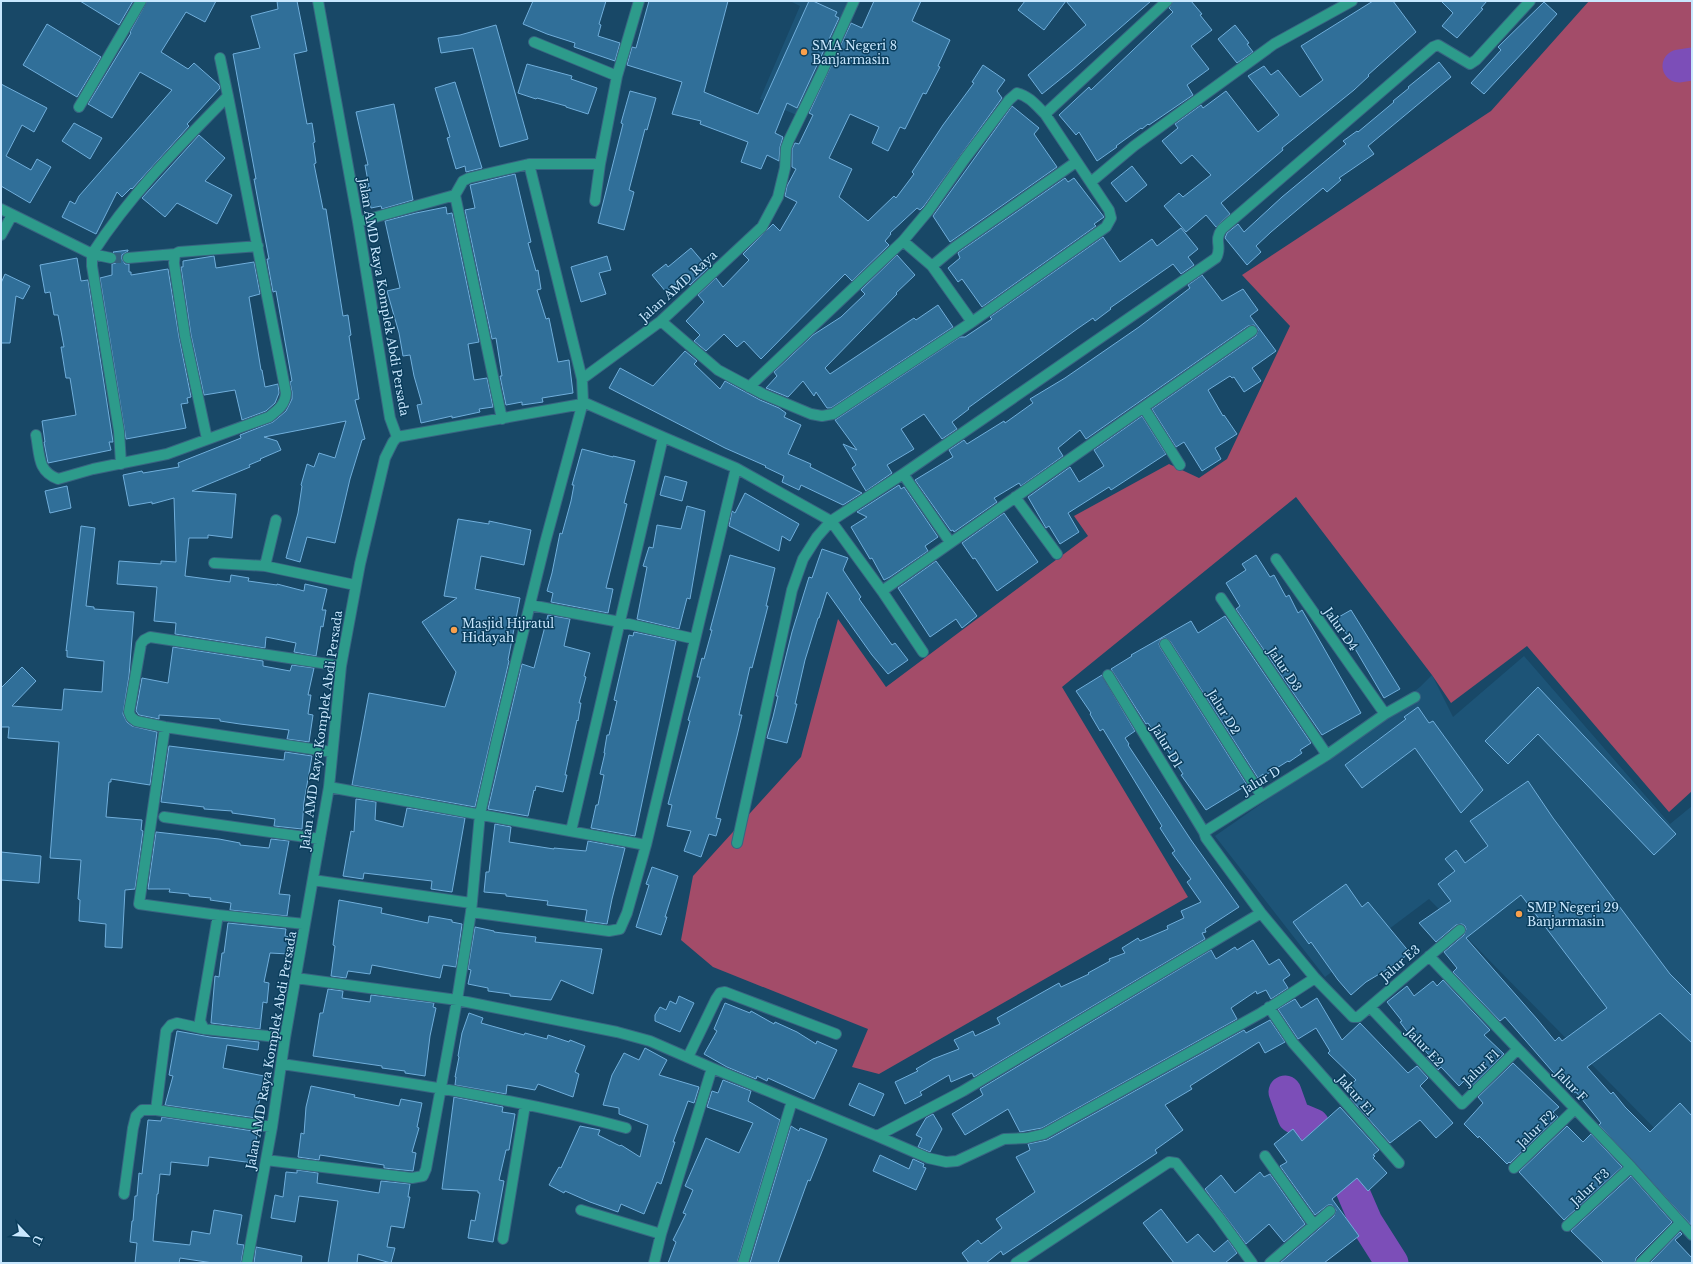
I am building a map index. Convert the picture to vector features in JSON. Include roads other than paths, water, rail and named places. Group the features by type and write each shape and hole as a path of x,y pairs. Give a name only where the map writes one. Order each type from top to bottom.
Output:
{"street":[{"path":"79,106 141,1"},
{"name":"Jalan AMD Raya Komplek Abdi Persada","path":"247,1263 272,1127 329,787 341,666 355,585 385,458 397,437 390,418 358,222 318,1"},
{"path":"595,201 600,164 617,76 639,1"},
{"name":"Jalan AMD Raya","path":"582,379 662,320 762,227 778,197 785,168 786,148 789,140 854,1"},
{"path":"1045,114 1167,1"},
{"path":"1091,182 1140,142 1274,44 1352,1"},
{"path":"736,843 792,590 803,559 831,521 903,474 1216,258 1219,248 1217,240 1218,234 1222,229 1433,47 1438,45 1470,64 1476,60 1530,1"},
{"path":"534,42 617,76"},
{"path":"36,435 42,468 48,474 58,479 93,469 167,454 269,417 281,408 285,400 286,392 220,58"},
{"path":"662,320 718,370 749,387 811,414 822,416 833,414 972,322 1106,227 1111,218 1109,210 1045,114 1025,95 1017,93 1009,100 929,210 904,241 749,387"},
{"path":"121,464 119,430 92,266 92,254 128,202 228,96"},
{"path":"932,266 955,247 1076,162"},
{"path":"502,419 455,195 463,181 469,178 529,164 600,164"},
{"path":"266,1160 412,1178 423,1176 428,1162 457,1000 471,907 480,814 530,606 582,403 582,379 529,164"},
{"path":"358,222 455,195"},
{"path":"1,209 92,254 111,258"},
{"path":"1,235 12,215"},
{"path":"904,241 932,266 972,322"},
{"path":"128,258 175,254 179,252 258,246"},
{"path":"175,254 174,263 185,336 207,439"},
{"path":"882,591 1252,331"},
{"path":"397,437 502,419 582,403 736,468 831,521 882,591 923,652"},
{"path":"1144,408 1180,464"},
{"path":"571,831 663,437"},
{"path":"313,880 609,931 620,928 627,913 646,845 736,468"},
{"path":"903,474 950,542"},
{"path":"1015,498 1057,554"},
{"path":"265,566 276,520"},
{"name":"Jalur D4","path":"1276,559 1385,714"},
{"path":"214,563 265,566 355,585"},
{"name":"Jalur D3","path":"1222,598 1327,755"},
{"path":"530,606 620,622 695,639"},
{"path":"332,752 165,727 136,721 131,717 129,712 141,644 144,640 150,637 341,666"},
{"name":"Jalur D2","path":"1165,644 1261,795"},
{"name":"Jalur D1","path":"1108,674 1204,832"},
{"name":"Jalur D","path":"1204,832 1327,755 1385,714 1415,697"},
{"path":"165,727 139,904 218,915 305,924"},
{"path":"329,787 646,845"},
{"path":"164,817 320,839"},
{"path":"296,978 457,1000 617,1032 650,1041 928,1158 946,1162 957,1161 1004,1139 1027,1138 1044,1134 1269,1007 1315,978 1261,912 1206,838 1204,832"},
{"path":"877,1136 963,1091 1261,912"},
{"path":"204,1029 200,1021 218,915"},
{"name":"Jalur E3","path":"1315,978 1353,1017 1358,1016 1460,930"},
{"name":"Jalur F","path":"1429,956 1631,1167 1692,1234"},
{"path":"688,1057 716,999 720,993 725,992 836,1034"},
{"name":"Jakur E1","path":"1269,1007 1293,1043 1399,1163"},
{"name":"Jalur E2","path":"1370,1007 1462,1104"},
{"path":"156,1110 166,1030 171,1025 177,1023 204,1029 286,1038"},
{"name":"Jalur F1","path":"1462,1104 1518,1049"},
{"path":"282,1064 441,1088 579,1115 626,1128"},
{"path":"654,1263 661,1234 712,1068"},
{"path":"742,1263 792,1101"},
{"path":"503,1239 525,1105"},
{"name":"Jalur F2","path":"1514,1168 1575,1109"},
{"path":"124,1194 133,1128 136,1116 142,1110 156,1110 272,1127"},
{"path":"1266,1156 1314,1225"},
{"path":"1016,1263 1169,1162 1176,1163 1218,1216 1252,1263"},
{"name":"Jalur F3","path":"1567,1226 1631,1167"},
{"path":"581,1210 661,1234"},
{"path":"1270,1263 1330,1211"},
{"path":"1641,1263 1680,1222"}],"waterway":[{"path":"1679,66 1692,64"},
{"path":"1285,1092 1294,1117 1313,1125 1317,1135 1316,1145 1350,1185 1366,1222 1392,1263"}],"tunnel":[{"path":"111,258 128,258"}],"place":[{"name":"SMA Negeri 8 Banjarmasin","path":"804,52"},
{"name":"Masjid Hijratul Hidayah","path":"454,630"},
{"name":"SMP Negeri 29 Banjarmasin","path":"1519,914"}]}
